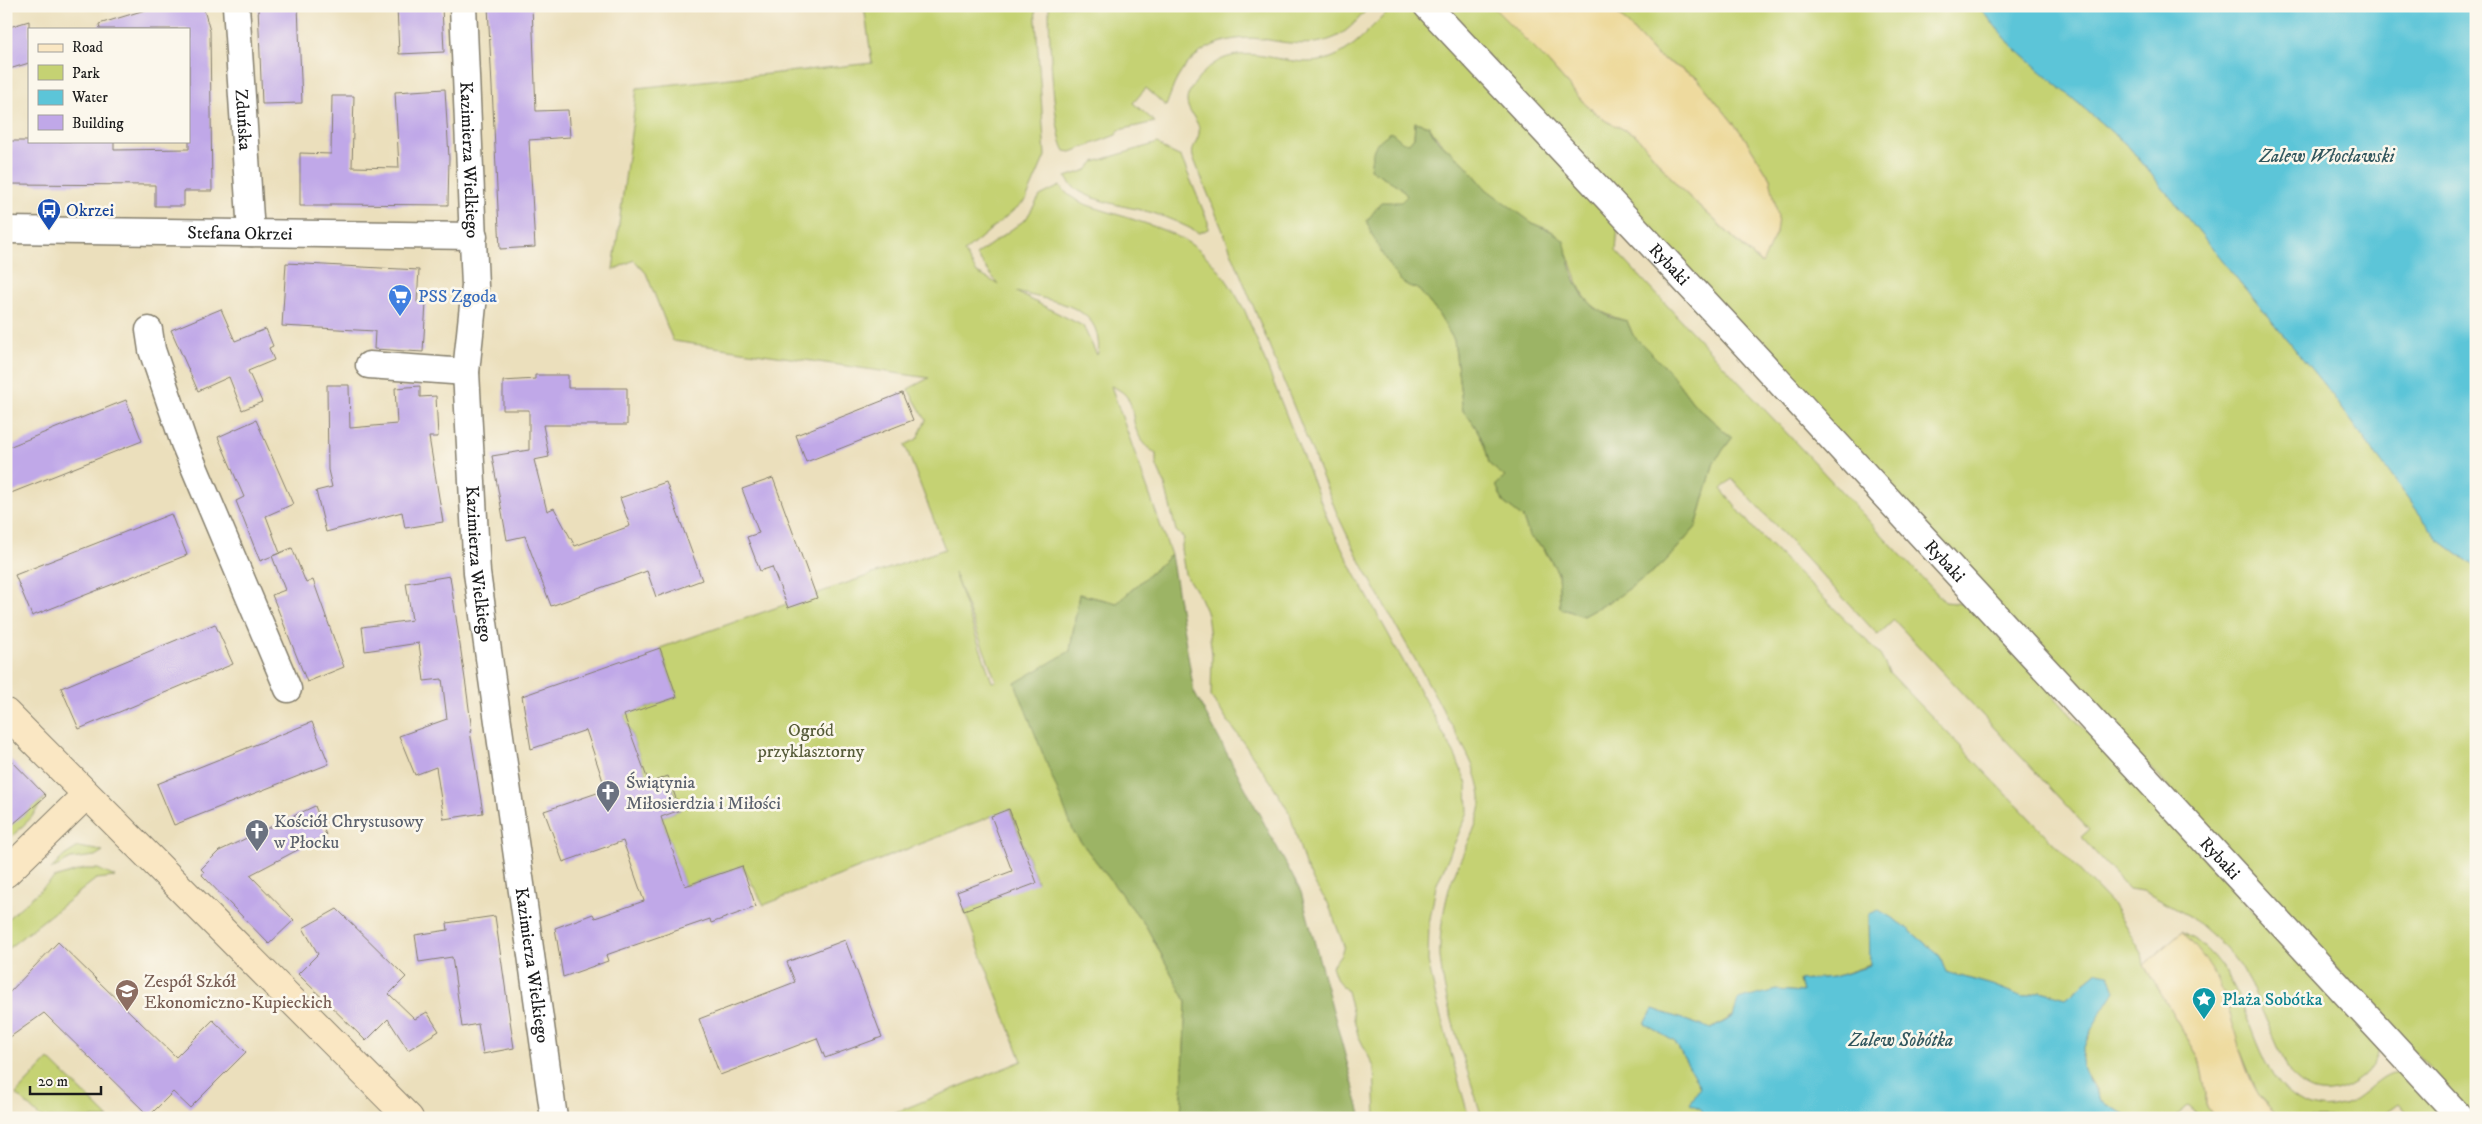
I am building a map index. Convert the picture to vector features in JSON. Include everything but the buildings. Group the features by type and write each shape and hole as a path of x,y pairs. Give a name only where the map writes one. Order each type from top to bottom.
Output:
{"street":[{"name":"Zduńska","path":"236,6 251,233"},
{"name":"Kazimierza Wielkiego","path":"463,6 475,286 466,372 477,573 554,1118"},
{"name":"Rybaki","path":"1427,6 1742,342 2461,1118"},
{"name":"Stefana Okrzei","path":"6,230 474,236"},
{"path":"149,330 152,350 184,443 288,689"},
{"path":"369,364 466,372"},
{"path":"6,713 409,1118"},
{"path":"6,873 86,795"}],"green space":[{"name":"Ogród przyklasztorny","path":"864,6 1035,6 1045,156 1026,200 964,252 977,273 998,284 976,255 1026,219 1040,196 1060,186 1070,196 1082,203 1155,227 1190,244 1205,255 1218,270 1245,311 1328,520 1354,572 1455,755 1467,784 1468,812 1436,886 1429,924 1428,961 1437,1003 1469,1118 1376,1118 1374,1067 1358,1035 1347,991 1337,980 1332,966 1341,954 1344,946 1328,903 1317,888 1305,865 1290,814 1271,782 1211,697 1212,654 1207,614 1200,598 1185,574 1181,549 1184,538 1176,531 1165,485 1156,464 1156,454 1145,444 1137,432 1129,400 1119,390 1111,386 1171,555 1117,603 1079,594 1070,651 1074,833 1146,926 1186,1001 1181,1118 882,1118 1022,1061 964,910 1037,882 1010,809 764,905 742,866 685,886 661,817 680,810 669,777 649,783 624,715 677,697 660,648 945,549 905,445 917,439 926,420 908,389 929,378 673,341 646,273 634,260 613,270 637,88 872,63","holes":["1016,292 1067,305 1088,318 1095,328 1098,340 1099,348 1097,355 1083,326","954,573 996,681 992,682"]},
{"path":"1049,6 1370,6 1346,31 1328,40 1295,43 1254,38 1226,41 1213,45 1201,52 1182,72 1174,85 1166,106 1146,88 1133,103 1155,122 1119,130 1116,135 1071,152 1065,151 1057,124 1052,82"},
{"path":"1397,6 1413,10 1424,18 1618,226 1616,251 1945,602 1968,604 2379,1047 2377,1056 2366,1073 2349,1086 2329,1092 2311,1090 2293,1077 2251,986 2240,966 2226,948 2191,917 2143,891 2129,889 2081,837 2089,830 1894,620 1878,635 1732,479 1721,489 1754,529 1879,653 1889,672 2112,904 2142,953 2144,965 2199,1058 2206,1092 2206,1106 2214,1118 2203,1118 2188,1106 2175,1117 2137,1118 2129,1116 2100,1101 2096,1089 2083,1068 2083,1049 2091,1031 2098,972 2066,998 2041,991 2023,997 1992,985 1946,972 1940,956 1902,924 1869,914 1870,965 1834,977 1799,980 1802,992 1776,990 1711,1029 1653,1009 1645,1024 1675,1042 1700,1087 1704,1118 1482,1118 1452,1018 1440,957 1442,925 1451,882 1478,819 1481,798 1476,776 1461,743 1376,590 1338,516 1193,157 1192,153 1199,128 1187,101 1189,92 1199,78 1214,64 1229,57 1245,55 1311,62 1328,59 1357,42 1388,12","holes":["1415,122 1429,126 1441,142 1465,164 1487,190 1527,219 1554,233 1564,247 1584,295 1593,305 1607,314 1627,321 1633,335 1670,372 1693,403 1732,438 1714,462 1696,527 1664,563 1619,596 1583,616 1560,608 1558,573 1543,548 1529,536 1523,518 1503,502 1506,477 1489,464 1480,436 1473,423 1463,411 1454,340 1437,312 1418,289 1406,284 1397,276 1385,255 1401,202 1407,196 1401,187 1370,169 1403,142 1409,144 1414,137"]},
{"path":"1441,6 1492,6 1547,61 1586,105 1606,121 1636,135 1679,187 1761,264 1776,233 1770,178 1743,135 1697,78 1656,55 1617,13 1615,6 1978,6 2013,47 2129,147 2330,392 2438,539 2476,567 2476,1118"},
{"path":"1415,122 1429,126 1436,139 1466,165 1486,189 1534,224 1553,232 1564,241 1574,278 1583,296 1596,309 1610,317 1627,321 1633,335 1670,372 1693,403 1732,438 1714,462 1696,527 1664,563 1619,596 1583,616 1560,608 1558,573 1544,548 1529,536 1523,518 1503,502 1496,485 1505,477 1489,464 1480,436 1473,423 1463,411 1454,340 1437,312 1418,289 1404,283 1396,275 1381,252 1369,227 1367,221 1381,202 1401,202 1407,196 1400,187 1370,169 1375,147 1377,143 1391,132 1403,142 1409,143 1414,137"},
{"path":"1158,143 1164,149 1181,157 1208,222 1208,229 1199,233 1159,215 1092,197 1080,192 1066,177 1087,170 1094,162"},
{"path":"1171,555 1194,692 1301,892 1362,1118 1181,1118 1186,1001 1146,926 1074,833 1015,683 1070,651 1079,594 1117,603"},
{"path":"46,796 31,818 6,842 6,829"},
{"path":"78,847 103,851 95,856 71,859 50,870 64,856"},
{"path":"84,869 98,869 115,877 96,879 6,950 6,920 54,878"},
{"path":"2182,931 2206,949 2225,972 2235,989 2264,1060 2286,1092 2300,1102 2318,1108 2333,1108 2345,1105 2383,1078 2392,1073 2402,1072 2450,1118 2410,1118 2398,1104 2379,1118 2282,1118 2273,1113 2257,1092 2234,1035 2228,1005"},
{"path":"49,1059 109,1118 41,1118 16,1094"}],"sand":[{"path":"1492,6 1615,6 1617,13 1656,55 1697,78 1743,135 1770,178 1778,217 1776,233 1762,264 1679,187 1636,135 1606,121 1586,105 1547,61"},
{"name":"Plaża Sobótka","path":"2182,931 2207,963 2220,984 2242,1057 2258,1094 2269,1108 2282,1118 2214,1118 2206,1106 2206,1092 2199,1058 2144,965"}],"water":[{"name":"Zalew Włocławski","path":"1978,6 2476,6 2476,567 2438,539 2330,392 2129,147 2013,47"},
{"name":"Zalew Sobótka","path":"1879,910 1902,924 1940,956 1946,972 1992,985 2023,997 2041,991 2066,998 2098,972 2109,974 2115,991 2092,1029 2083,1051 2082,1061 2084,1070 2100,1101 2129,1116 2137,1118 1705,1118 1701,1109 1690,1104 1700,1087 1675,1042 1645,1024 1653,1009 1711,1029 1733,1017 1738,1000 1776,990 1802,992 1799,980 1834,977 1870,966 1869,914"}],"place":[{"name":"Okrzei","path":"49,231"},
{"name":"PSS Zgoda","path":"400,317"},
{"name":"Świątynia Miłosierdzia i Miłości","path":"608,813"},
{"name":"Kościół Chrystusowy w Płocku","path":"257,852"},
{"name":"Zespół Szkół Ekonomiczno-Kupieckich","path":"127,1012"},
{"name":"Plaża Sobótka","path":"2204,1020"}]}
